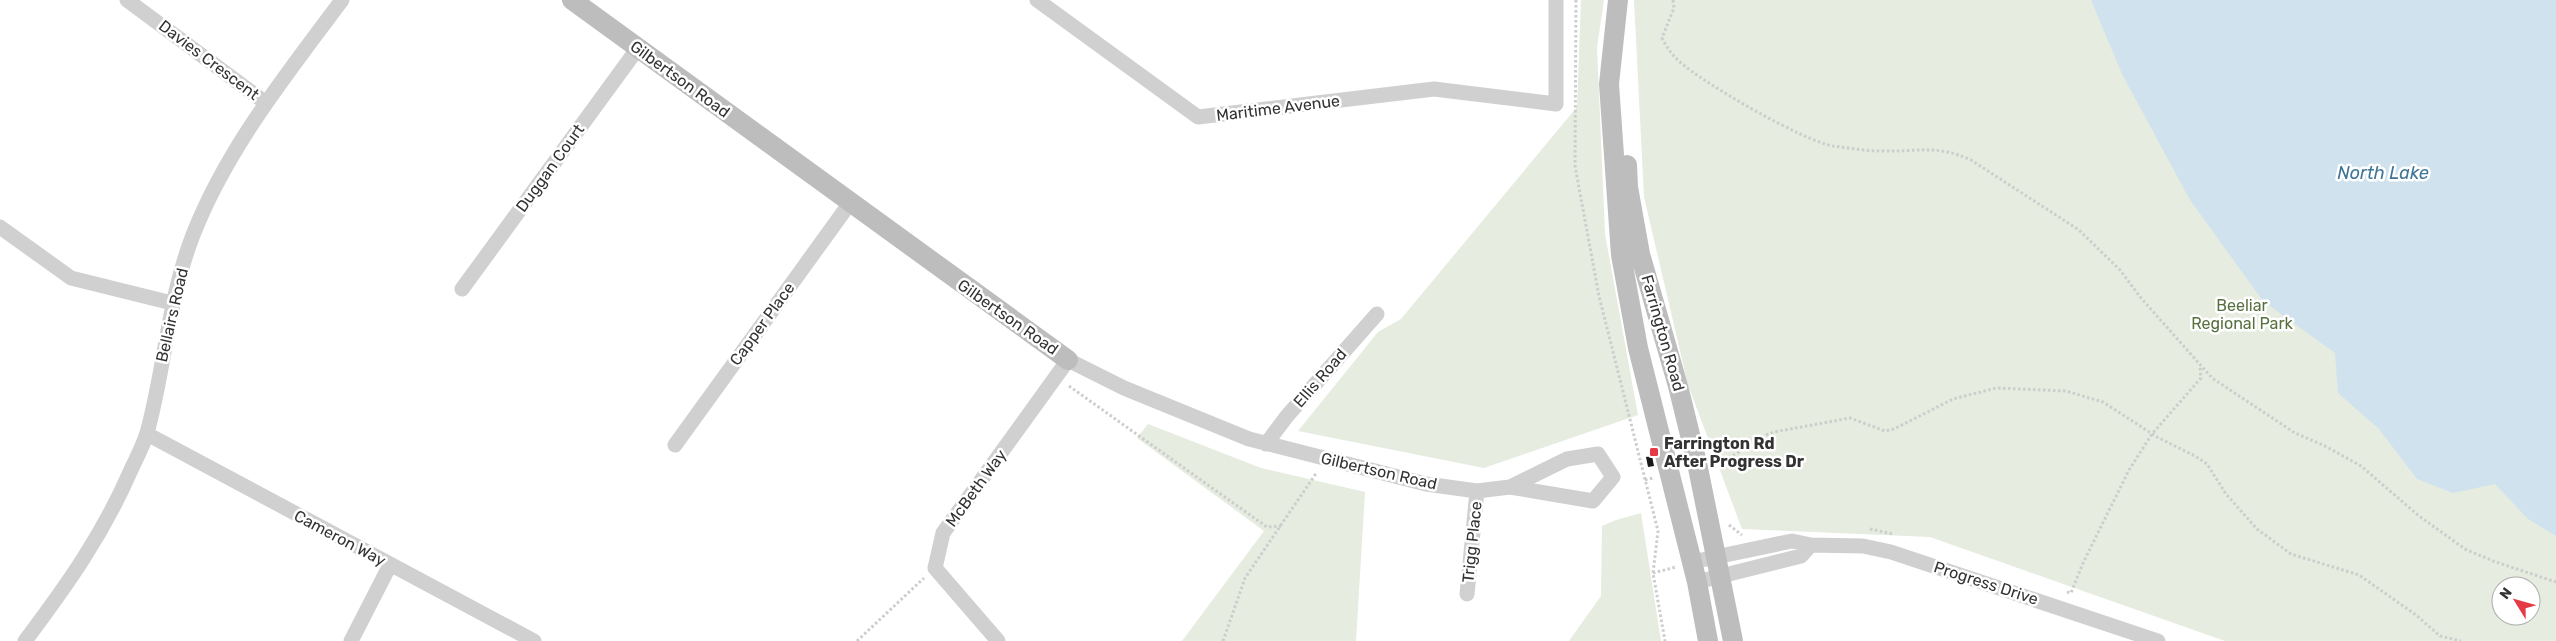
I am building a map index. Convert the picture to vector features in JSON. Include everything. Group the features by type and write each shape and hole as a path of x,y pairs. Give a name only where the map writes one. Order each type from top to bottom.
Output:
{"main road":[{"name":"Gilbertson Road","path":"572,0 1068,360"},
{"name":"Farrington Road","path":"1618,0 1609,84 1621,255 1638,348 1668,474 1695,572 1708,641"},
{"name":"Farrington Road","path":"1617,21 1628,187 1640,254 1678,386 1708,464 1718,566 1733,641"}],"street":[{"name":"Davies Crescent","path":"127,0 266,103"},
{"name":"Bellairs Road","path":"25,641 76,572 112,513 146,434 172,303 192,237 209,197 266,103 342,0"},
{"name":"Maritime Avenue","path":"1037,0 1198,117 1434,88 1556,104 1556,0"},
{"name":"Duggan Court","path":"462,289 638,48"},
{"name":"Capper Place","path":"675,445 850,203"},
{"path":"0,229 71,278 172,303"},
{"name":"Ellis Road","path":"1266,444 1287,416 1377,314"},
{"name":"Gilbertson Road","path":"1068,360 1124,388 1249,439 1426,484 1477,491 1510,486 1567,459 1598,454 1613,477 1593,501 1510,486"},
{"name":"McBeth Way","path":"935,568 943,533 1068,360"},
{"name":"Cameron Way","path":"146,434 534,641"},
{"name":"Trigg Place","path":"1467,594 1477,491"},
{"name":"Progress Drive","path":"1695,572 1792,541 1811,545 1863,546 1891,552 2158,641"},
{"path":"351,641 390,565"},
{"path":"935,568 998,641"}],"path":[{"path":"1576,0 1575,166 1599,296 1658,531 1653,573 1665,641"},
{"path":"1673,0 1674,8 1662,38 1669,52 1702,79 1793,130 1830,146 1882,151 1935,148 1952,151 1971,160 2079,230 2120,270 2141,298 2212,378 2295,433 2361,466 2419,516 2465,549 2493,561 2556,582"},
{"path":"1068,360 1067,384 1267,527 1281,526"},
{"path":"2062,590 2071,593 2083,563 2129,470 2152,434 2201,378 2200,366"},
{"path":"1708,464 1725,460 1739,452 1746,443 1774,432 1850,418 1886,431 1894,429 1953,399 1996,388 2066,391 2103,402 2152,434 2195,456 2206,464 2226,494 2257,529 2291,554 2360,574 2416,615 2440,636 2461,641"},
{"path":"1223,641 1245,578 1317,471 1321,458"},
{"path":"1646,480 1668,474"},
{"path":"1726,517 1728,524 1734,530 1748,536"},
{"path":"1861,529 1879,529 1898,536"},
{"path":"856,641 935,568"}],"green space":[{"path":"1581,0 1604,0 1597,47 1605,234 1638,415 1484,468 1298,431 1378,332 1401,319 1577,107"},
{"name":"Beeliar Regional Park","path":"1634,0 2556,0 2556,641 2225,641 1930,537 1742,529 1688,385 1644,197"},
{"path":"1148,424 1261,468 1365,492 1356,641 1182,641 1264,531 1137,438"},
{"path":"1641,513 1661,641 1569,641 1601,596 1602,526"}],"water":[{"name":"North Lake","path":"2091,0 2556,0 2556,536 2528,519 2495,484 2453,493 2417,479 2379,429 2338,393 2335,353 2263,301 2190,200 2122,74"}],"building":[{"path":"1652,456 1654,466 1648,467 1646,457"}],"place":[{"name":"Farrington Rd After Progress Dr","path":"1654,452"}]}
